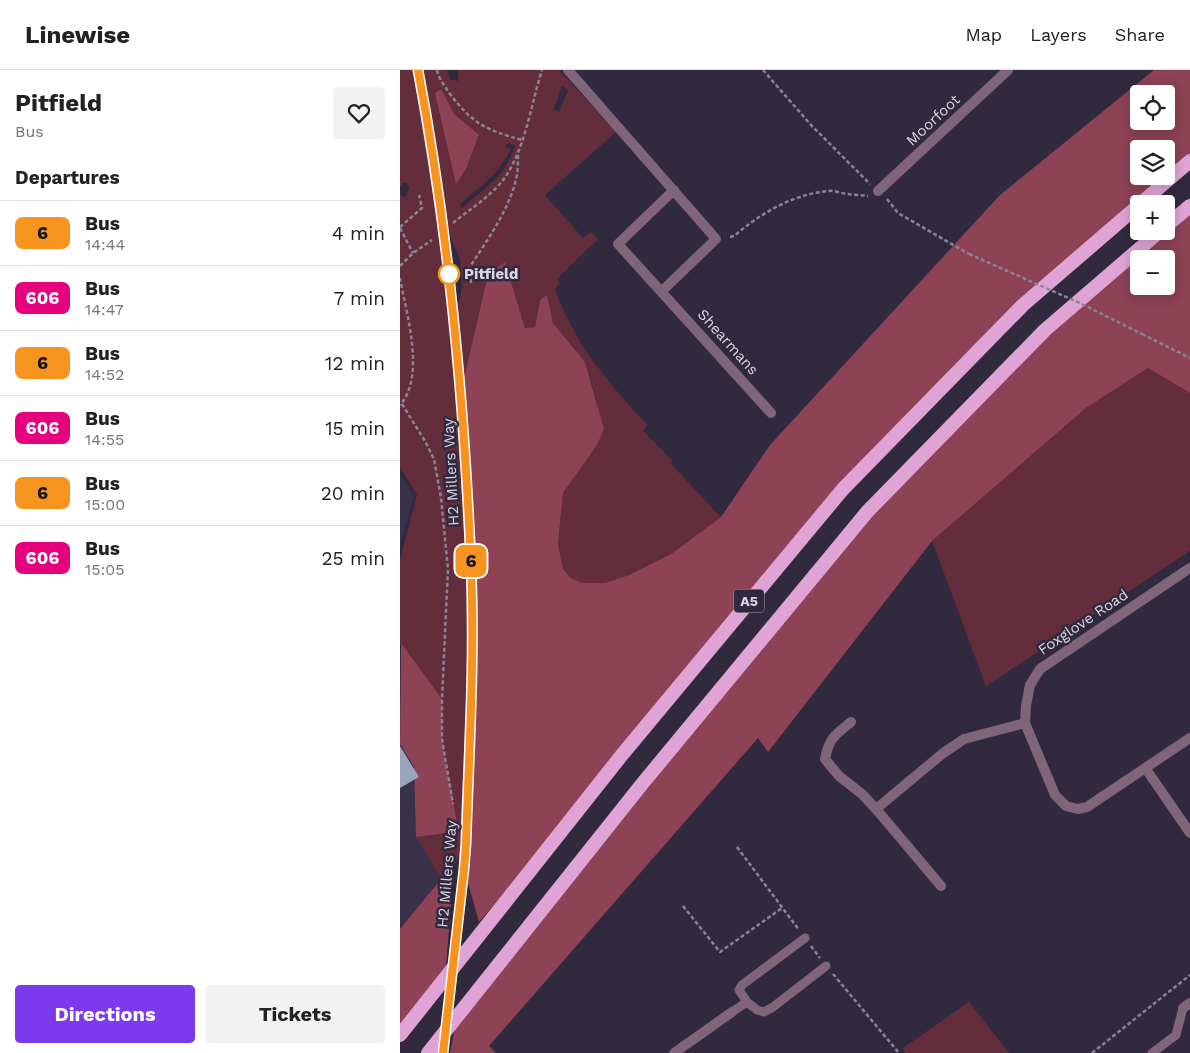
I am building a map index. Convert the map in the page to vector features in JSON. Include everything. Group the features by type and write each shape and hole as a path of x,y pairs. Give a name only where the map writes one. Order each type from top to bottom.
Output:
{"highway":[{"name":"A5","path":"1150,195 1190,161"},
{"path":"1175,218 1190,206"},
{"name":"A5","path":"400,1035 621,756 843,489 1023,304 1130,213"},
{"name":"A5","path":"428,1053 642,784 867,512 1045,330 1150,240"}],"street":[{"name":"H2 Millers Way","path":"418,70 448,265 461,390 471,567 472,676 464,869 444,1053"},
{"path":"568,70 716,238 662,291"},
{"name":"Moorfoot","path":"879,196 1008,70"},
{"name":"Shearmans","path":"674,190 618,244 771,413"},
{"name":"Foxglove Road","path":"1190,568 1040,669 1030,685 1025,723 1055,795 1066,806 1078,809 1088,807 1190,738"},
{"path":"851,722 837,733 828,744 825,759 839,776 862,794 876,809 941,886"},
{"path":"876,809 942,754 964,739 1025,723"},
{"path":"1146,769 1190,834"},
{"path":"674,1053 732,1012"}],"lane":[{"path":"804,938 742,985 739,990 746,1002 757,1010 764,1012 826,966"},
{"path":"732,1012 746,1002"},
{"path":"1152,1053 1176,1035 1186,1005"}],"path":[{"path":"437,70 438,78 465,112 480,125 522,140"},
{"path":"446,229 492,192 504,179 522,140 542,70"},
{"path":"763,70 811,125 879,196 898,213 970,254 1082,304 1190,358"},
{"path":"472,283 469,268 492,233 506,205 517,175 518,149"},
{"path":"730,237 767,212 786,202 810,194 831,190 846,194 879,196"},
{"path":"413,253 400,227 422,208 419,195"},
{"path":"400,266 413,253 420,250 433,239"},
{"path":"400,278 414,359 411,386 401,405 425,441 434,459 441,498 448,569 442,691 442,739 454,807"},
{"path":"737,847 826,966 900,1053"},
{"path":"683,906 720,952 782,908"},
{"path":"1092,1053 1190,975"}],"shaded area":[{"path":"400,70 447,70 450,79 458,81 458,70 559,70 616,132 545,195 583,238 591,232 598,239 557,279 560,283 555,289 582,345 620,395 648,425 643,431 673,461 670,463 721,517 671,554 629,575 605,583 582,583 571,578 563,569 558,544 563,493 575,474 597,402 585,362 553,323 547,296 540,300 535,327 525,328 505,262 491,272 486,283 461,391 471,567 466,843 454,866 441,879 416,837 455,832 456,817 442,739 442,699 400,644 400,560 417,495 400,467 400,192 401,196 406,197 409,188 407,183 403,183 400,187","holes":["562,86 568,90 559,112 554,109","440,89 454,114 479,136 466,169","509,143 516,146 505,168 495,180 462,208 460,204 489,179 506,158 511,149 505,146","447,230 460,258 462,287 454,322"]},
{"path":"1154,70 1190,70 1190,161 1175,174 1175,140 1130,140 1130,185 1162,185 1151,195 1130,195 1130,213 1023,305 843,489 621,756 479,922 464,869 472,676 461,391 486,283 491,272 505,262 525,328 535,327 540,300 547,295 553,323 585,362 604,429 597,445 563,493 558,544 563,569 571,578 582,583 605,583 629,575 671,554 721,517 770,445 1000,195 1130,89 1130,130 1175,130 1175,85 1136,85"},
{"path":"441,89 454,114 479,135 466,169 456,184 435,93"},
{"path":"1190,208 1190,393 1148,368 1086,408 932,541 768,752 758,738 489,1046 496,1053 450,1053 457,1017 867,512 1045,330 1130,258 1130,295 1175,295 1175,250 1140,250 1152,240 1175,240 1175,221"},
{"path":"1148,368 1190,393 1190,551 986,686 932,541 1086,408"},
{"path":"400,476 414,496 400,545"},
{"path":"401,643 442,699 442,739 456,817 455,832 416,837 414,767 400,744"},
{"path":"400,744 414,767 416,837 441,879 400,929"},
{"path":"454,866 445,978 400,1034 400,929"},
{"path":"969,1002 1009,1053 905,1053 903,1048"}],"building":[{"path":"400,746 419,777 400,788"}],"bus line":[{"name":"6","path":"418,70 448,265 461,390 471,567 472,676 466,843 443,1053"}],"place":[{"name":"Pitfield","path":"449,274"}]}
